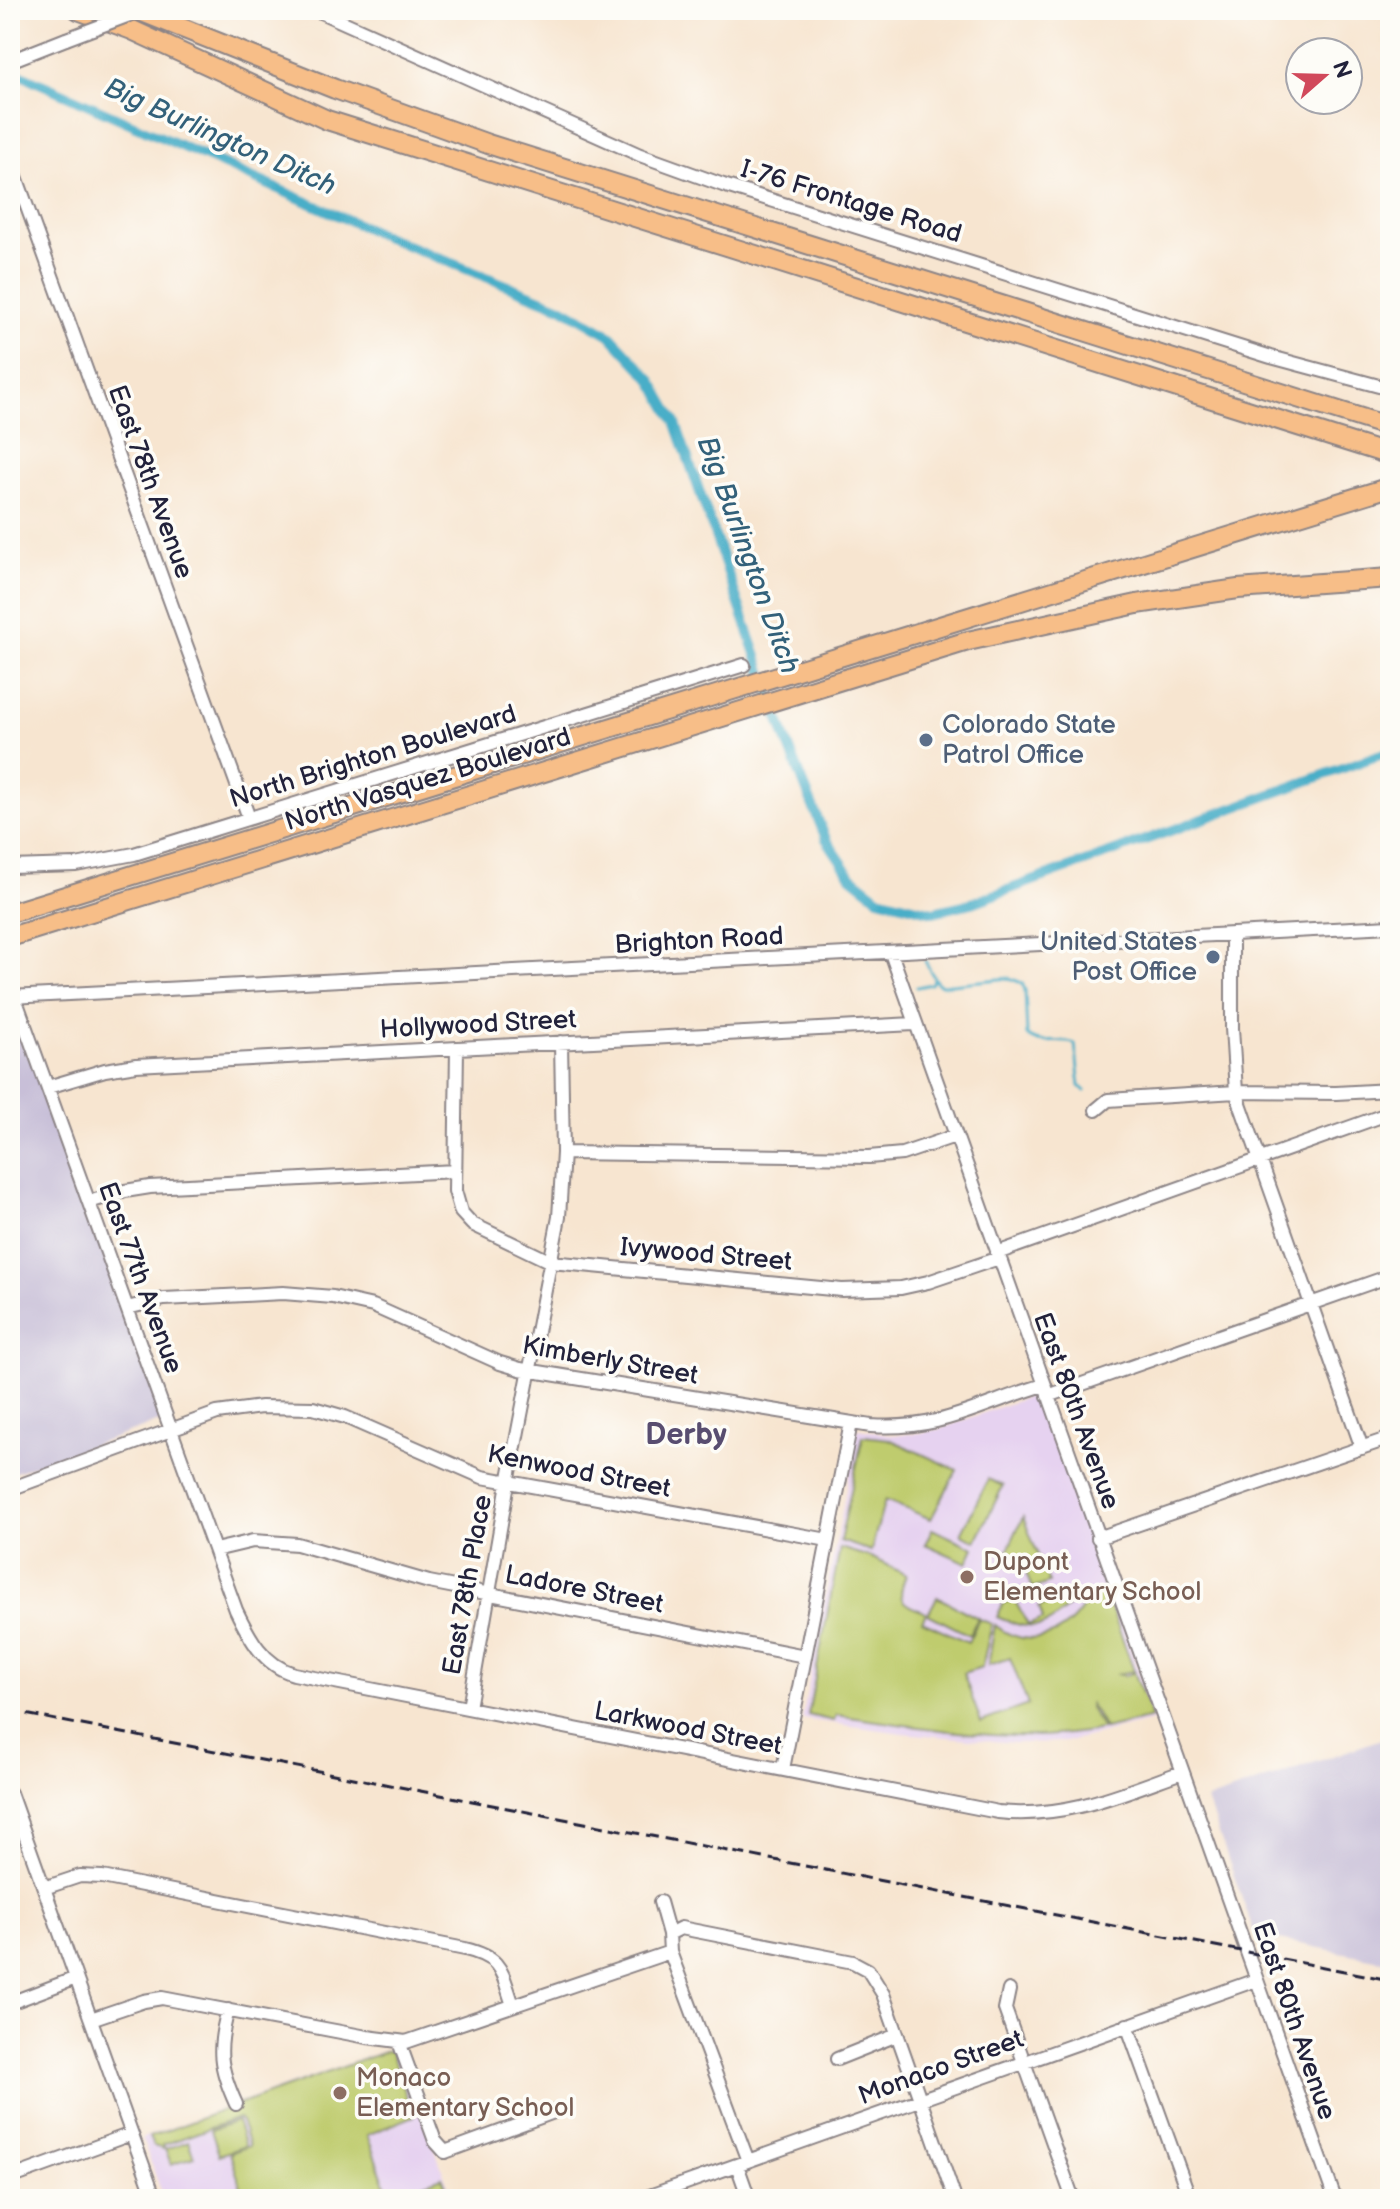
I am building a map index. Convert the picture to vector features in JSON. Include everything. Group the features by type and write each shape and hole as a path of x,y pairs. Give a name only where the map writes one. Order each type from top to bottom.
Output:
{"highway":[{"path":"78,10 132,30 327,120 1390,455"},
{"path":"140,10 335,89 488,144 1390,427"},
{"name":"North Vasquez Boulevard","path":"10,913 1390,487"},
{"name":"North Vasquez Boulevard","path":"10,937 968,641 1137,604 1238,589 1390,578"},
{"path":"856,651 862,673"}],"street":[{"path":"16,58 140,10"},
{"name":"I-76 Frontage Road","path":"316,10 630,151 723,185 1256,353 1390,389"},
{"name":"East 78th Avenue","path":"10,160 249,818"},
{"name":"North Brighton Boulevard","path":"10,867 76,865 116,858 744,665"},
{"name":"Brighton Road","path":"12,997 1390,926"},
{"path":"1232,934 1236,1092 1362,1448"},
{"name":"East 80th Avenue","path":"891,953 1335,2199"},
{"name":"East 77th Avenue","path":"10,984 12,997 48,1087 228,1587"},
{"name":"Hollywood Street","path":"48,1087 105,1070 136,1065 914,1024"},
{"name":"East 78th Place","path":"469,1708 559,1217 563,1153 561,1042"},
{"path":"89,1202 150,1187 455,1171 457,1048"},
{"path":"1096,1110 1108,1100 1236,1092 1390,1090"},
{"name":"Ivywood Street","path":"455,1171 456,1198 466,1219 479,1229 551,1262 842,1290 877,1290 928,1282 1390,1113"},
{"path":"563,1153 892,1156 955,1136"},
{"name":"Kimberly Street","path":"127,1308 154,1300 178,1298 283,1293 333,1297 373,1306 500,1363 529,1371 894,1428 918,1427 1046,1391 1390,1276"},
{"name":"Kenwood Street","path":"10,1489 217,1413 239,1408 313,1408 361,1423 469,1473 508,1483 828,1540"},
{"path":"783,1769 851,1423"},
{"path":"1098,1538 1390,1438"},
{"name":"Ladore Street","path":"215,1550 253,1541 277,1541 429,1582 805,1656"},
{"name":"Larkwood Street","path":"228,1587 244,1627 270,1664 281,1671 998,1812 1037,1815 1088,1805 1182,1772"},
{"path":"10,1793 155,2199"},
{"path":"10,1836 24,1831"},
{"path":"44,1888 80,1876 102,1877 475,1951 497,1963 513,2005"},
{"path":"660,1902 669,1934 670,1952 742,2163 749,2199"},
{"path":"669,1934 681,1928 853,1962 868,1970 883,1994 955,2199"},
{"path":"91,2019 162,1998 399,2042 432,2035 670,1952"},
{"path":"10,2003 76,1978"},
{"name":"Monaco Street","path":"641,2199 1256,1980"},
{"path":"1009,1990 1005,2009 1073,2199"},
{"path":"228,2010 219,2052 223,2074 236,2104"},
{"path":"1127,2025 1190,2199"},
{"path":"837,2059 897,2035"},
{"path":"399,2042 435,2141 445,2152 562,2109"},
{"path":"10,2178 131,2134"}],"shaded area":[{"path":"10,998 168,1419 10,1474"},
{"name":"Dupont Elementary School","path":"1041,1392 1156,1720 1065,1742 1015,1743 903,1733 802,1719 858,1429 894,1435 940,1429"},
{"path":"1390,1736 1390,1962 1255,1935 1207,1800"},
{"name":"Monaco Elementary School","path":"397,2046 453,2199 164,2199 142,2138"}],"green space":[{"path":"863,1436 889,1439 957,1470 931,1519 885,1500 871,1551 840,1541"},
{"path":"988,1479 1003,1486 976,1541 961,1534"},
{"path":"1023,1517 1049,1583 1032,1589 1021,1559 1005,1565 1003,1560"},
{"path":"932,1529 974,1548 967,1563 925,1544"},
{"path":"840,1548 873,1558 906,1575 901,1596 906,1604 926,1613 922,1621 968,1642 979,1619 992,1624 982,1667 963,1673 981,1722 1028,1705 1010,1658 988,1665 995,1625 1015,1636 1046,1637 1065,1627 1091,1598 1104,1589 1134,1671 1116,1674 1126,1676 1134,1672 1152,1718 1104,1729 1089,1702 1102,1729 1069,1734 1002,1736 836,1715 834,1721 808,1715"},
{"path":"1076,1593 1077,1596 1059,1616 1042,1625 1023,1626 997,1617 1004,1602 1015,1601 1028,1625 1043,1619 1039,1607"},
{"path":"937,1597 978,1618 969,1635 928,1614"},
{"name":"Monaco Elementary School","path":"390,2050 414,2116 367,2135 389,2195 395,2194 397,2199 245,2199 230,2153 249,2146 238,2118 163,2145 164,2149 153,2146 149,2137"},
{"path":"237,2121 245,2146 219,2155 211,2130"},
{"path":"188,2141 194,2157 171,2165 165,2149"},
{"path":"442,2177 452,2199 430,2199 424,2190 399,2198 397,2193"}],"waterway":[{"name":"Big Burlington Ditch","path":"10,70 384,236 561,307 610,335 651,379 675,421 785,737 826,839 851,876 879,898 933,912 972,903 1390,751"},
{"path":"925,961 937,983 942,985 1009,978 1022,983 1027,1035 1038,1041 1075,1044 1080,1086 1085,1091"},
{"path":"917,987 931,984 934,979"}],"railway":[{"path":"10,1711 1390,1980"}],"place":[{"name":"Colorado State Patrol Office","path":"926,740"},
{"name":"United States Post Office","path":"1213,957"},
{"name":"Dupont Elementary School","path":"967,1577"},
{"name":"Monaco Elementary School","path":"340,2093"}],"district":[{"name":"Derby","path":"686,1435"}]}
